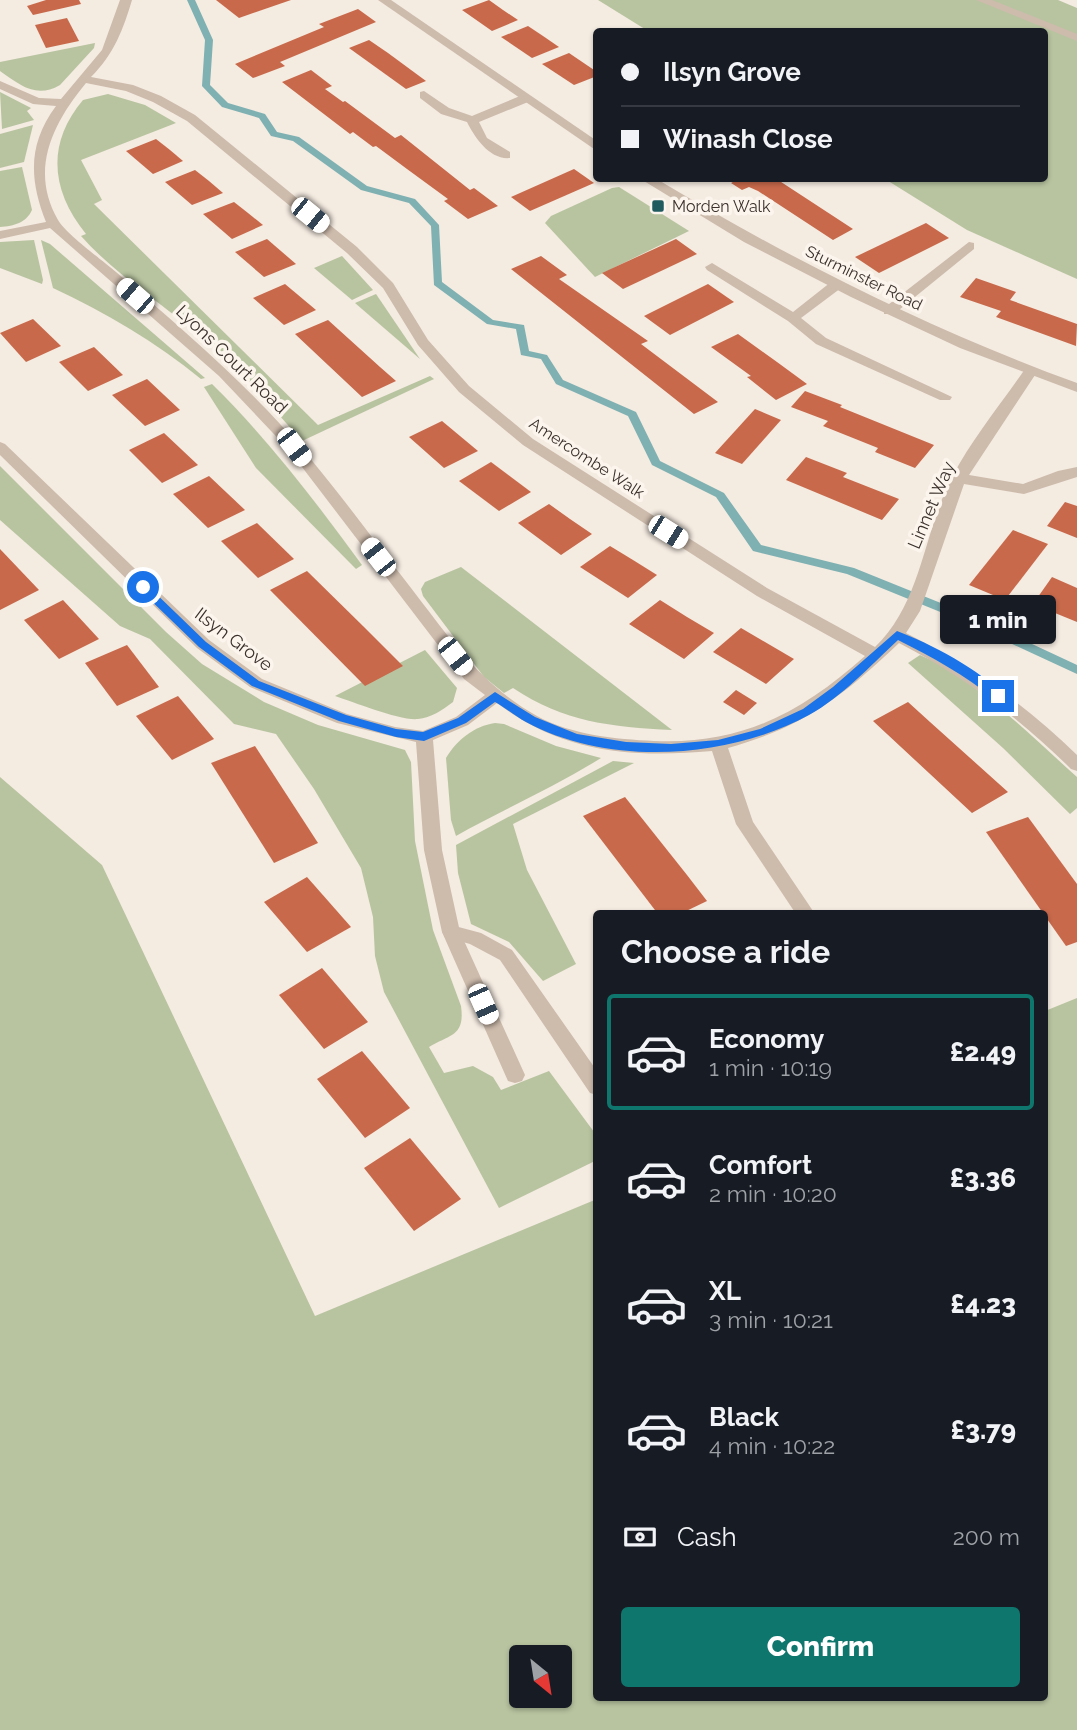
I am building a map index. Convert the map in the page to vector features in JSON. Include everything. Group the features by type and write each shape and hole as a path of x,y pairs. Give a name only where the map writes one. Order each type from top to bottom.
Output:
{"street":[{"name":"Lyons Court Road","path":"126,0 107,52 52,117 38,160 42,200 53,224 224,373 294,447 470,675 531,720 575,737 626,746 671,748 718,744 763,732 806,712 837,690 876,655"},
{"path":"384,0 593,144"},
{"path":"982,0 1077,38"},
{"name":"Amercombe Walk","path":"83,79 139,92 191,118 352,250 388,286 423,342 464,389 528,442 762,592 876,655"},
{"path":"0,85 37,101 63,103"},
{"path":"424,95 445,111 472,120 524,99"},
{"path":"472,120 482,140 506,155"},
{"name":"Sturminster Road","path":"652,182 727,228 889,311 1030,372 1077,388"},
{"path":"0,235 53,224"},
{"path":"889,311 969,246"},
{"path":"712,267 793,318 821,341 945,397"},
{"path":"793,318 836,285"},
{"name":"Linnet Way","path":"876,655 897,635 912,611 959,478 1030,372"},
{"name":"Ilsyn Grove","path":"0,447 203,644 256,683 343,719 396,733 424,737"},
{"path":"959,478 1024,489 1063,474 1077,472"},
{"path":"897,635 934,653 977,680 1060,747 1077,765"},
{"path":"495,696 462,720 424,737 433,850 451,932 515,1075"},
{"path":"718,744 745,824 803,910"},
{"path":"451,932 475,938 506,955 593,1081"}],"green space":[{"path":"598,0 1058,0 1077,8 1077,279 967,230 890,182 1048,182 1048,28 643,28"},
{"path":"95,43 94,48 60,85 51,89 43,91 28,88 0,71 0,62"},
{"path":"0,92 31,108 27,111 34,120 2,129"},
{"path":"108,94 145,105 176,123 81,160 102,200 94,204 318,425 430,376 434,379 302,441 221,355 120,273 81,236 86,234 74,218 60,184 58,150 71,117 83,100"},
{"path":"33,125 24,162 0,168 0,134"},
{"path":"22,167 32,210 19,223 0,227 0,171"},
{"path":"619,187 689,231 595,277 545,223 551,216"},
{"path":"34,240 42,284 0,268 0,242"},
{"path":"41,240 50,244 205,378 201,379 130,329 53,288"},
{"path":"342,256 373,290 352,300 314,268"},
{"path":"376,294 420,359 355,303"},
{"path":"212,384 291,471 362,565 356,569 256,468 204,387"},
{"path":"0,466 166,632 202,664 264,702 318,725 405,750 411,762 415,841 433,930 461,1006 462,1016 455,1033 429,1047 444,1073 473,1066 493,1077 501,1090 549,1071 593,1131 593,1162 499,1208 384,992 375,956 373,917 361,868 314,789 276,734 234,724 150,639 120,626 0,520"},
{"path":"461,567 672,730 589,721 551,708 513,688 504,693 484,677 423,596 421,589 425,582"},
{"path":"425,650 457,688 453,702 436,713 410,719 335,696"},
{"path":"920,655 961,678 981,693 1077,777 1077,808 1070,814 1003,748 908,663"},
{"path":"495,723 504,724 556,746 601,758 456,836 451,820 446,758 455,745 467,735 480,727"},
{"path":"613,761 634,763 513,824 527,870 576,964 543,981 509,942 471,924 458,873 456,845"},
{"path":"0,777 102,865 315,1316 593,1201 593,1701 1048,1701 1048,1010 1077,998 1077,1730 0,1730"}],"building":[{"path":"46,0 79,0 81,4 33,15 27,6"},
{"path":"216,0 291,0 239,18"},
{"path":"489,0 518,20 492,31 462,10"},
{"path":"358,9 376,22 280,62 285,66 253,78 235,64 324,27 319,24"},
{"path":"67,18 79,41 46,48 35,25"},
{"path":"528,26 559,47 532,58 501,37"},
{"path":"369,40 426,81 406,89 349,48"},
{"path":"569,53 593,69 593,78 574,85 542,64"},
{"path":"311,70 332,86 325,89 395,138 401,135 470,190 474,188 498,206 468,219 444,201 448,199 376,146 373,147 353,132 350,134 282,82"},
{"path":"156,139 183,161 153,174 126,151"},
{"path":"574,169 594,183 530,211 511,197"},
{"path":"195,170 223,193 192,205 165,182"},
{"path":"781,182 853,229 833,240 758,191 749,187 742,190 731,183"},
{"path":"234,202 263,225 232,239 203,214"},
{"path":"926,223 949,238 879,273 855,257"},
{"path":"267,239 296,264 264,277 235,252"},
{"path":"676,239 697,254 623,289 602,273"},
{"path":"541,256 567,275 559,279 648,341 641,344 718,402 694,414 511,269"},
{"path":"976,278 1016,292 1010,300 1077,324 1076,346 996,317 1001,311 960,297"},
{"path":"285,284 316,310 284,325 253,298"},
{"path":"708,284 734,302 670,335 644,316"},
{"path":"33,319 61,346 26,362 0,333"},
{"path":"328,320 396,381 362,397 295,334"},
{"path":"738,334 807,384 776,400 747,377 751,376 711,347"},
{"path":"94,347 123,375 88,391 59,362"},
{"path":"147,379 180,410 145,426 112,395"},
{"path":"805,391 934,445 915,468 875,452 878,448 823,426 828,421 791,407"},
{"path":"755,409 781,420 742,464 715,453"},
{"path":"442,421 478,451 444,468 409,437"},
{"path":"164,433 198,465 162,483 129,450"},
{"path":"806,457 847,473 843,477 899,499 882,520 786,480"},
{"path":"491,462 531,492 499,511 459,481"},
{"path":"209,476 245,510 208,528 173,494"},
{"path":"1065,502 1077,506 1077,538 1047,526"},
{"path":"549,504 592,534 561,555 518,523"},
{"path":"257,523 294,559 258,578 221,541"},
{"path":"1013,530 1048,544 1005,600 969,585"},
{"path":"610,546 657,575 628,598 580,567"},
{"path":"0,549 39,590 0,610"},
{"path":"307,571 403,666 365,686 270,590"},
{"path":"1052,577 1077,588 1077,622 1033,604"},
{"path":"63,600 99,639 59,659 24,620"},
{"path":"660,600 714,633 684,659 629,624"},
{"path":"741,628 794,659 766,684 713,652"},
{"path":"127,645 159,687 117,706 85,663"},
{"path":"736,690 757,703 744,715 723,702"},
{"path":"178,696 214,739 172,760 136,716"},
{"path":"908,702 1008,792 972,813 873,721"},
{"path":"255,746 318,843 274,863 211,763"},
{"path":"625,797 707,901 688,910 655,910 583,816"},
{"path":"1028,817 1077,884 1077,942 1066,946 1048,920 1048,910 1041,910 986,832"},
{"path":"307,877 351,927 307,952 264,902"},
{"path":"322,968 368,1022 324,1049 279,995"},
{"path":"362,1051 410,1108 365,1138 317,1079"},
{"path":"410,1138 461,1199 414,1231 364,1168"}],"waterway":[{"path":"191,0 209,40 206,86 225,105 262,116 274,134 296,139 364,188 412,201 435,225 437,283 490,322 521,327 524,353 544,357 559,382 632,414 656,463 720,495 757,548 850,571 964,617 1077,670"}],"place":[{"name":"Morden Walk","path":"658,206"}],"route":[{"path":"143,587 203,644 256,683 343,719 396,733 424,737 462,720 495,696 531,720 575,737 626,746 671,748 718,744 763,732 806,712 837,690 897,635 934,653 998,696"}]}
